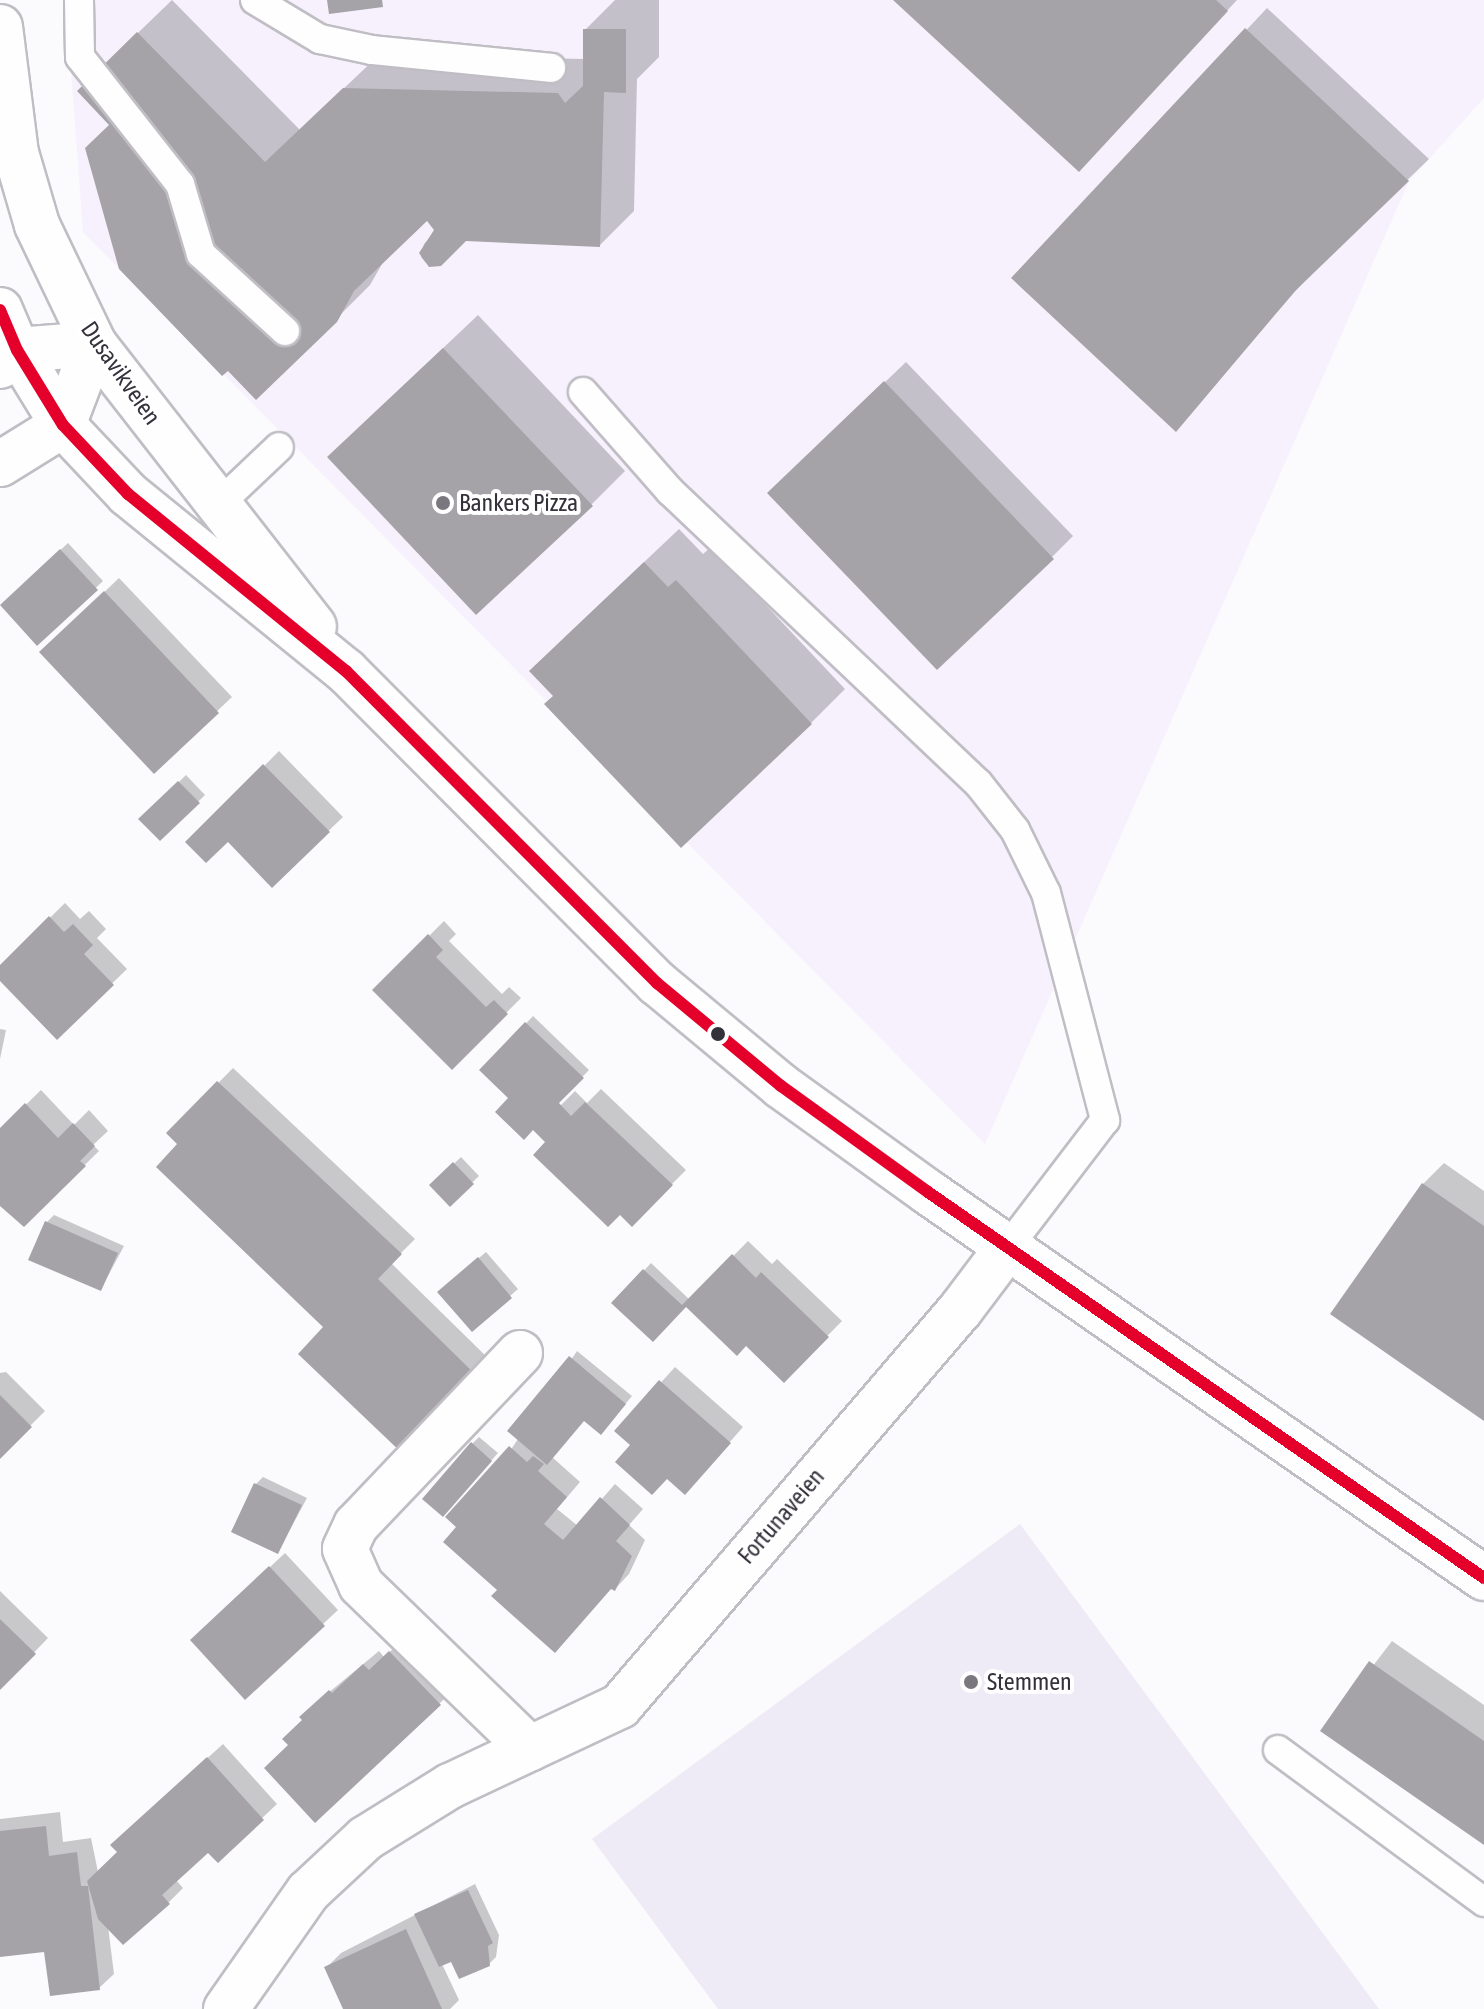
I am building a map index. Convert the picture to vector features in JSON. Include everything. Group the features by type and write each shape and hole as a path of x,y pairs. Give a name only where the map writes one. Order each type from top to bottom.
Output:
{"main road":[{"name":"Dusavikveien","path":"0,27 16,153 37,225 94,344 220,503 346,671"},
{"name":"Dusavikveien","path":"0,310 8,358 63,425 128,494 346,671 657,983 781,1086 1007,1248 1484,1578"},
{"path":"8,358 94,344"},
{"path":"0,464 63,425 94,344"},
{"name":"Fortunaveien","path":"226,2009 308,1892 366,1838 450,1786 620,1706 961,1309 1007,1248"},
{"path":"520,1353 356,1525 345,1549 361,1585 530,1749"}],"lane":[{"path":"79,0 80,57 180,184 201,254 285,331"},
{"path":"255,0 320,39 372,50 551,68"},
{"path":"583,392 670,491 978,783 1027,855 1046,893 1105,1120 1007,1248"},
{"path":"220,503 279,447"},
{"path":"1278,1750 1484,1902"}],"shaded area":[{"path":"66,0 1484,0 1484,98 1409,181 985,1144 83,232"},
{"name":"Stemmen","path":"1020,1524 1379,2009 718,2009 592,1839"}],"building":[{"path":"327,0 382,0 383,7 329,14"},
{"path":"893,0 1216,0 1228,11 1079,172"},
{"path":"1245,28 1409,181 1295,291 1176,432 1011,278"},
{"path":"583,29 626,29 626,93 604,92 600,247 466,241 441,266 429,267 419,253 434,230 427,221 354,291 337,322 256,400 228,371 222,376 119,269 85,148 109,125 77,91 137,32 265,162 343,88 558,93 565,103 583,86"},
{"path":"443,348 593,506 476,615 327,457"},
{"path":"884,381 1054,559 937,670 767,493"},
{"path":"60,549 98,590 37,646 0,605"},
{"path":"644,562 668,587 676,580 812,724 681,848 544,704 553,696 529,671"},
{"path":"104,591 219,713 154,774 39,652"},
{"path":"263,764 330,832 272,888 228,842 206,863 185,842"},
{"path":"178,781 200,803 160,841 138,819"},
{"path":"49,916 64,932 73,924 93,945 84,954 114,985 57,1040 0,981 0,965"},
{"path":"428,934 443,950 436,957 486,1007 494,1000 508,1014 452,1070 372,990"},
{"path":"525,1022 584,1078 559,1103 571,1116 585,1102 673,1185 632,1227 620,1215 608,1227 533,1155 545,1142 533,1130 524,1140 495,1112 508,1098 479,1070"},
{"path":"217,1081 402,1254 378,1279 479,1378 404,1455 298,1354 323,1327 156,1167 177,1144 166,1133"},
{"path":"25,1103 58,1138 73,1123 95,1146 80,1161 86,1166 24,1227 0,1206 0,1128"},
{"path":"453,1162 474,1184 450,1207 429,1185"},
{"path":"1422,1183 1484,1226 1484,1421 1330,1314"},
{"path":"45,1221 118,1253 101,1291 28,1260"},
{"path":"732,1254 756,1278 761,1272 829,1337 784,1383 746,1346 737,1356 686,1307 653,1342 611,1303 643,1269 682,1305"},
{"path":"478,1257 512,1298 472,1332 437,1292"},
{"path":"569,1356 626,1404 601,1435 584,1421 547,1465 507,1431"},
{"path":"659,1380 731,1443 685,1495 667,1479 652,1495 615,1462 630,1445 614,1431"},
{"path":"0,1395 32,1427 0,1459"},
{"path":"471,1442 492,1461 443,1517 422,1499"},
{"path":"509,1446 527,1462 533,1456 544,1464 538,1471 567,1497 544,1524 563,1540 600,1497 630,1525 616,1541 632,1556 615,1591 611,1589 555,1653 491,1596 497,1590 443,1542 456,1527 445,1517"},
{"path":"254,1483 302,1505 278,1554 231,1532"},
{"path":"269,1566 325,1626 245,1700 190,1640"},
{"path":"0,1619 36,1654 0,1690"},
{"path":"389,1651 441,1705 315,1823 264,1768 288,1745 282,1739 302,1720 299,1717 329,1690 332,1693 363,1664 369,1670"},
{"path":"1369,1661 1484,1741 1484,1845 1320,1731"},
{"path":"207,1757 264,1820 218,1863 208,1853 162,1895 170,1904 123,1945 98,1919 87,1881 117,1852 110,1845"},
{"path":"46,1826 49,1856 77,1852 81,1886 88,1886 100,1990 50,1996 44,1952 0,1957 0,1831"},
{"path":"468,1890 493,1943 488,1946 490,1966 459,1979 451,1962 439,1967 414,1914"},
{"path":"406,1929 442,2009 343,2009 324,1967"}],"transit line":[{"path":"0,310 17,350 63,425 128,494 346,671 657,983 781,1086 928,1192 1484,1578"}],"place":[{"name":"Bankers Pizza","path":"443,503"},
{"name":"Stemmen","path":"971,1682"}]}
